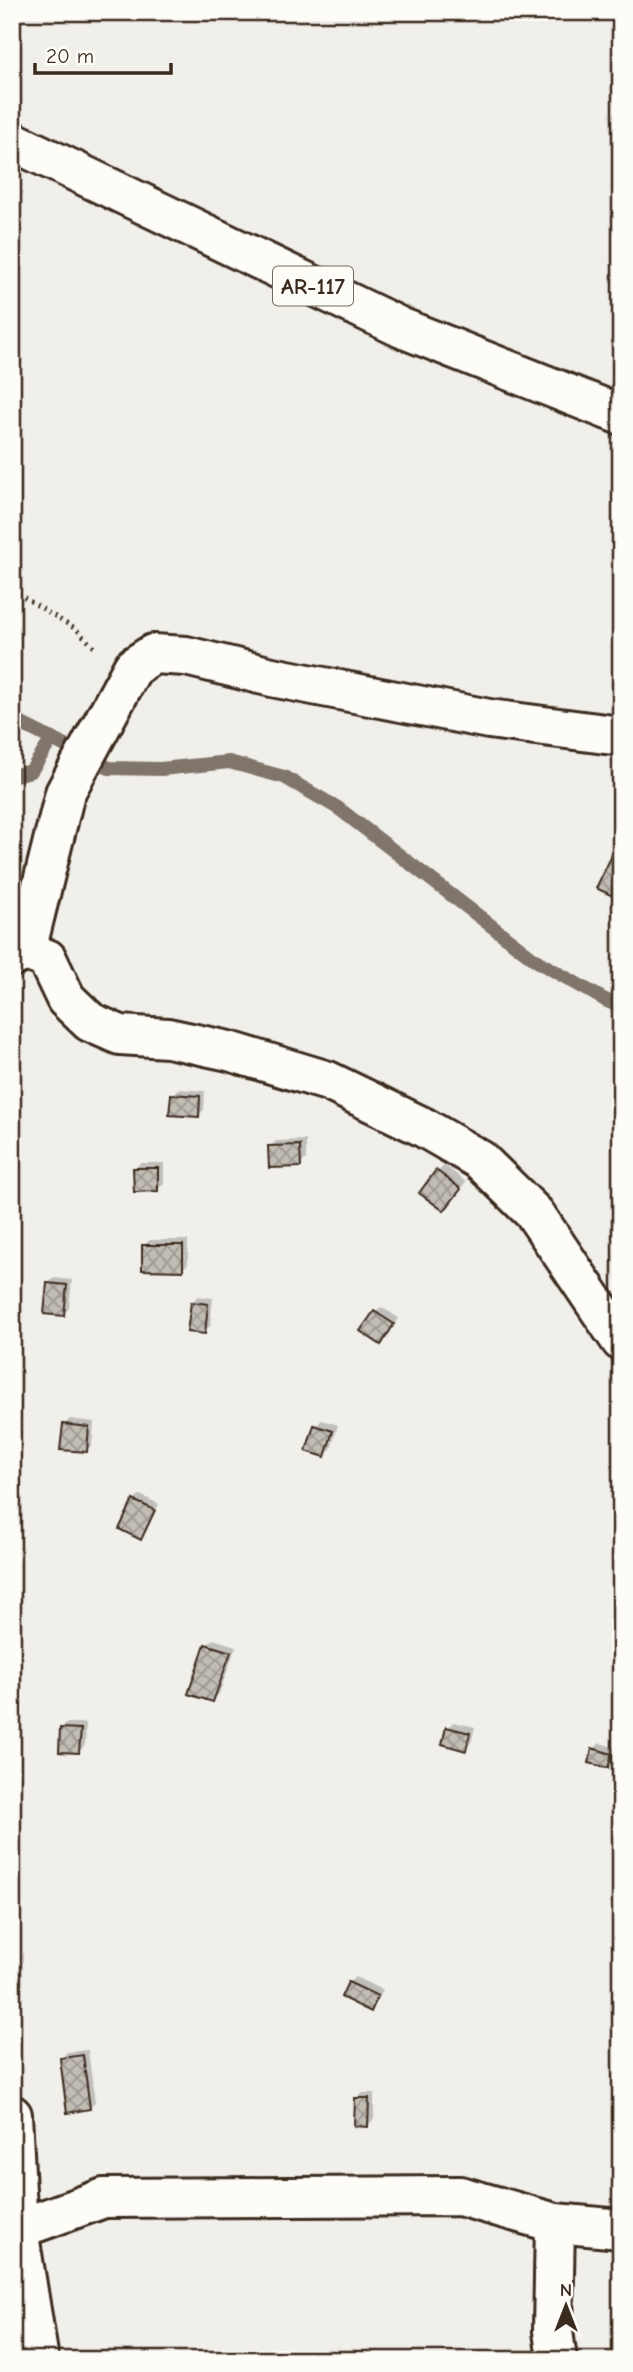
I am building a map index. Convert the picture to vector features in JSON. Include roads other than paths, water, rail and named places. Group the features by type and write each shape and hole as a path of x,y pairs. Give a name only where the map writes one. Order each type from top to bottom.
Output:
{"street":[{"name":"AR-117","path":"12,141 402,328 621,415"},
{"path":"621,736 489,719 272,677 186,656 153,654 133,667 65,793 19,954 47,960 65,999 90,1022 120,1035 168,1038 229,1051 328,1081 423,1127 480,1160 535,1214 621,1341"},
{"path":"12,2115 15,2229 39,2360"},
{"path":"15,2229 104,2198 460,2196 555,2223 621,2229"},
{"path":"555,2223 553,2331 557,2360"}],"waterway":[{"path":"12,719 109,768 161,769 229,762 284,777 338,808 537,961 621,1007"},
{"path":"12,776 31,771 52,739"}]}
